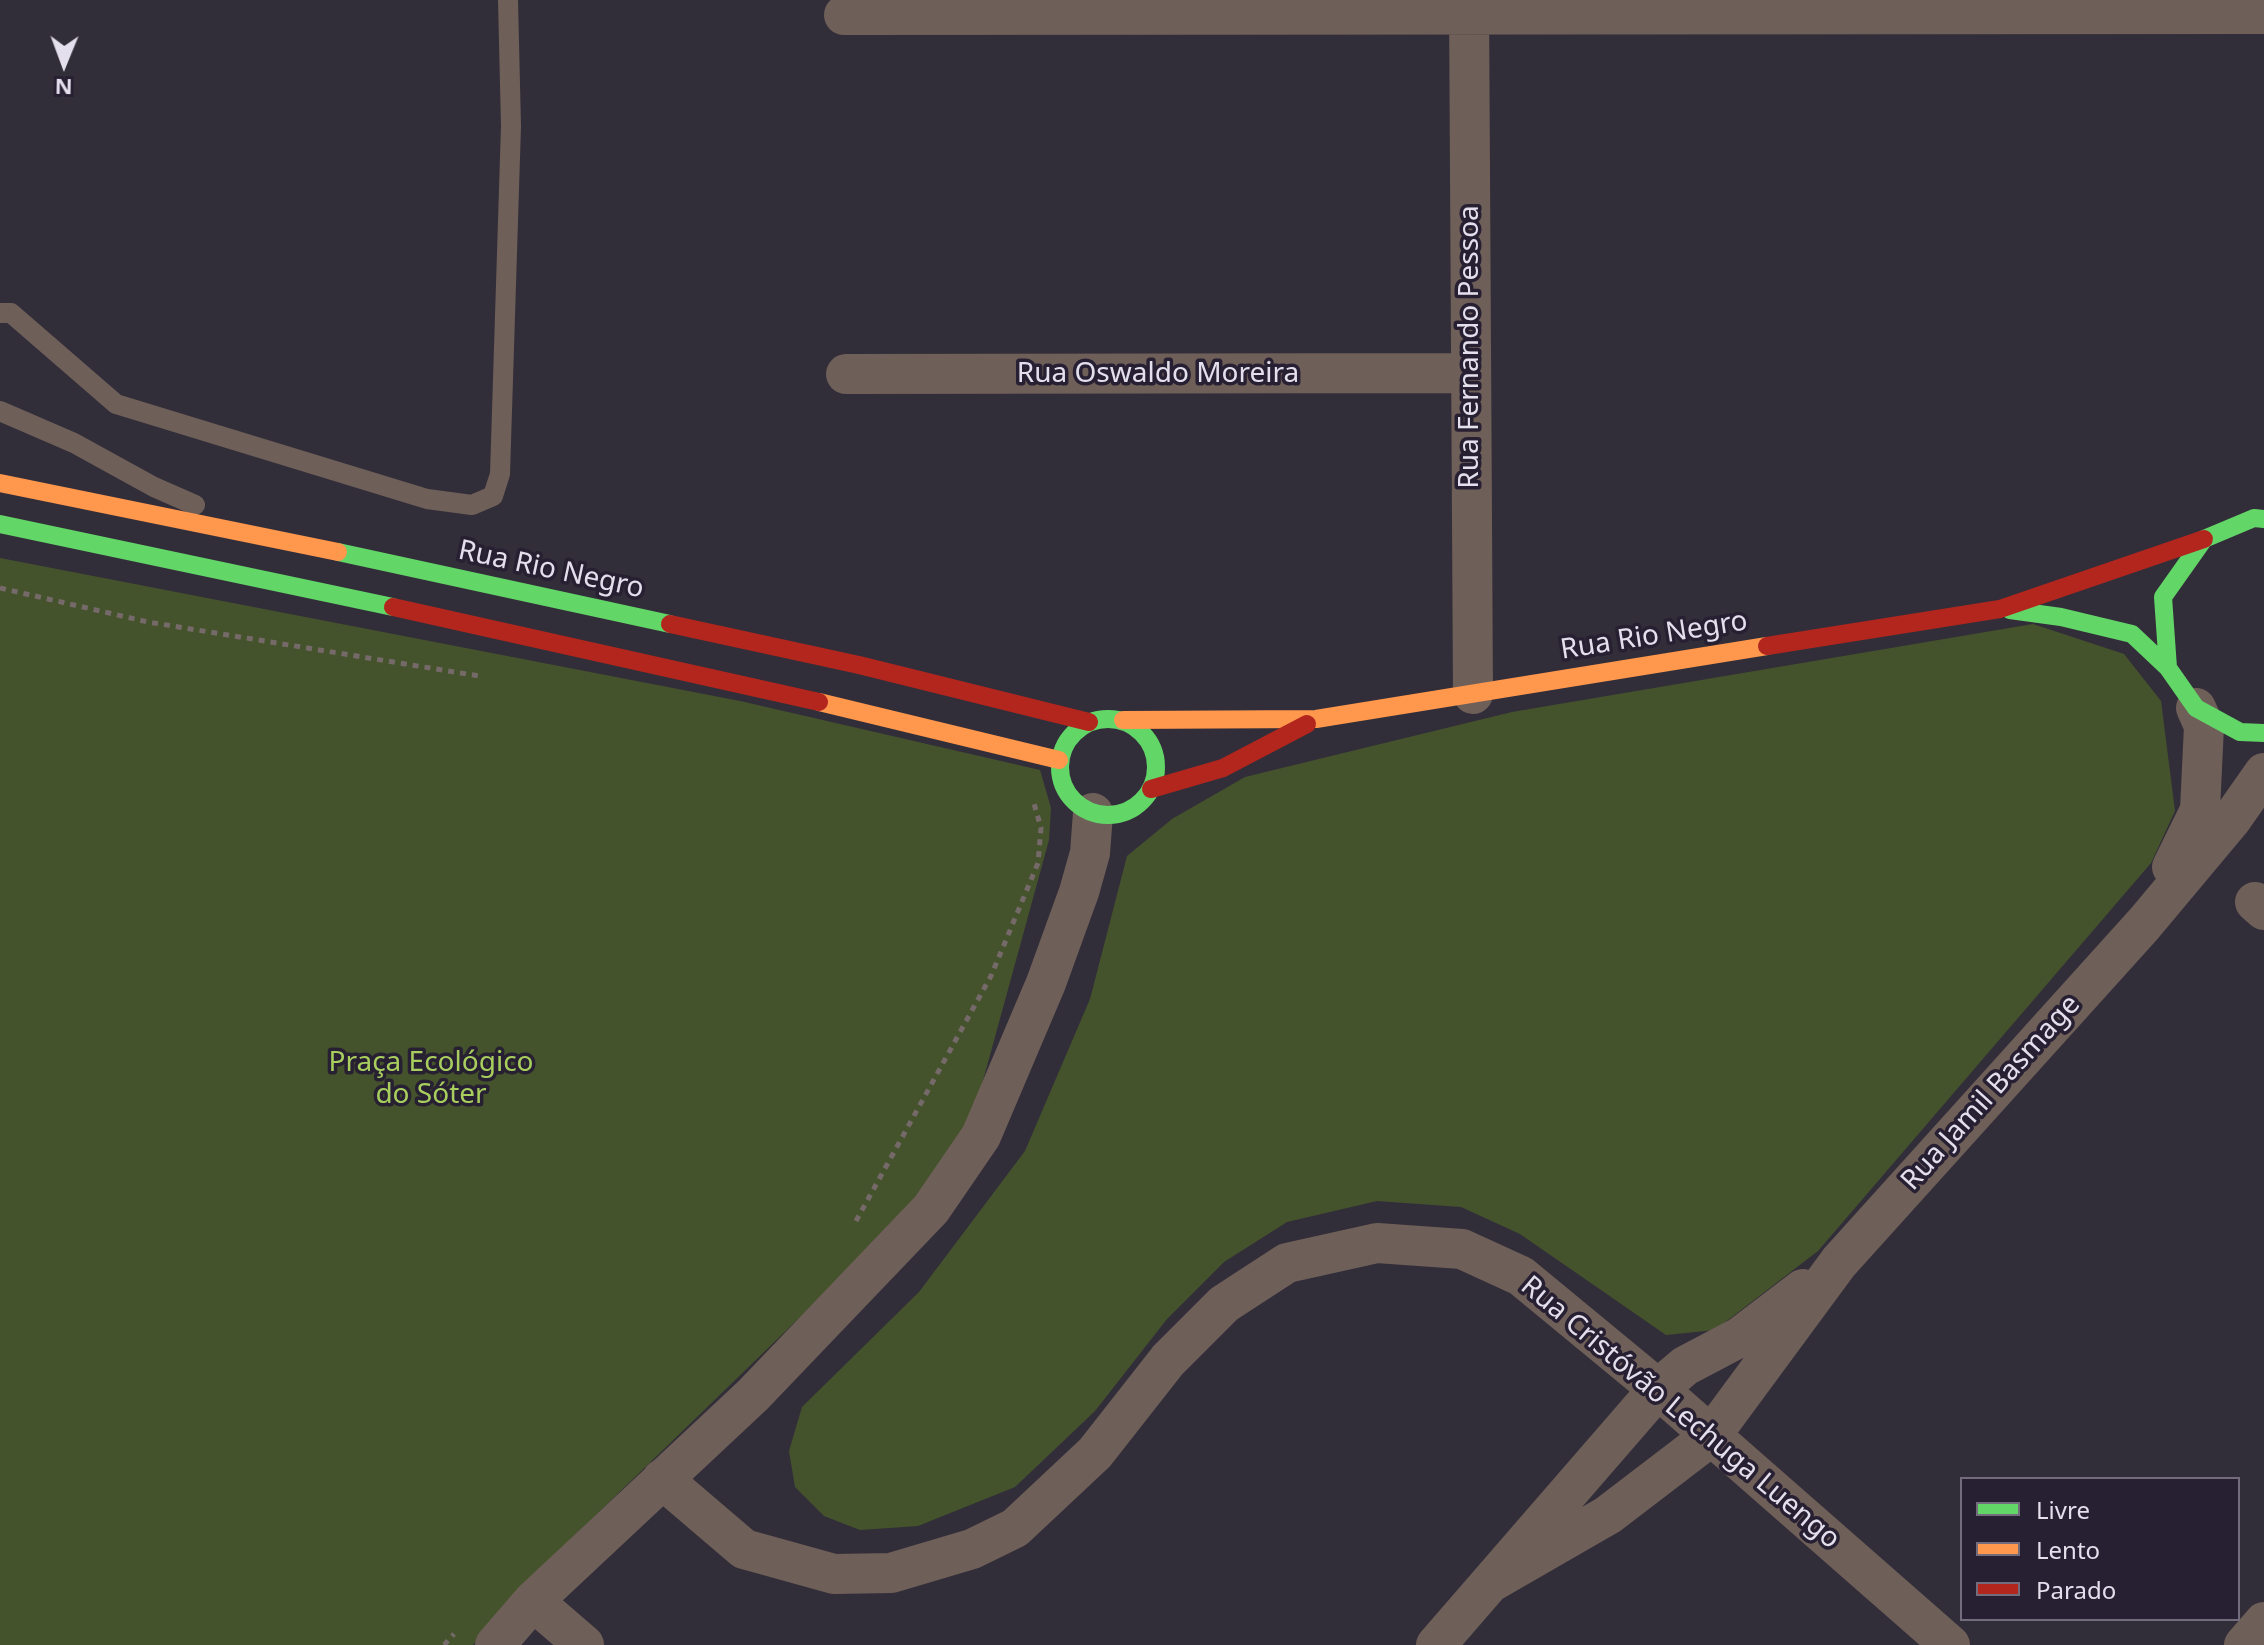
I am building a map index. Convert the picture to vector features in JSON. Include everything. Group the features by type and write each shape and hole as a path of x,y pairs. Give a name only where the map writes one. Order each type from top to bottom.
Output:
{"main road":[{"name":"Rua Rio Negro","path":"0,483 264,536 859,665 1089,722"},
{"name":"Rua Rio Negro","path":"1123,720 1316,719 2000,609 2204,539 2254,518 2264,519"},
{"path":"0,524 848,708 1059,760"},
{"path":"2168,668 2163,597 2204,539"},
{"name":"Rua Rio Negro","path":"2000,609 2061,617 2132,634 2168,668 2196,708"},
{"path":"2196,708 2240,732 2264,733"},
{"name":"Rua Rio Negro","path":"1151,789 1223,768 1316,719"},
{"path":"1123,720 1138,728 1152,748 1156,773 1151,789 1141,803 1127,812 1110,816 1093,813 1066,794 1060,777 1059,760 1064,744 1075,731 1089,722 1123,720"}],"street":[{"path":"844,15 1469,7 2264,14"},
{"name":"Rua Fernando Pessoa","path":"1469,7 1473,694"},
{"name":"Rua Oswaldo Moreira","path":"846,374 1470,373"},
{"name":"Rua Jamil Basmage","path":"2144,924 2200,810 2204,726 2196,708"},
{"name":"Rua Jamil Basmage","path":"1490,1583 1608,1515 1710,1437 1839,1262 2144,924 2231,820 2264,773"},
{"path":"495,1645 533,1601 753,1395 931,1209 981,1136 1046,983 1090,853 1093,813"},
{"name":"Rua Cristóvão Lechuga Luengo","path":"662,1479 744,1549 834,1574 891,1573 972,1549 1015,1528 1095,1453 1168,1360 1224,1304 1287,1263 1377,1243 1462,1249 1521,1276 1658,1389 1950,1645"},
{"name":"Rua Jamil Basmage","path":"1436,1645 1658,1389 1685,1366 1740,1337 1839,1262"},
{"path":"533,1601 584,1645"},
{"path":"2244,1645 2264,1622"}],"lane":[{"path":"0,313 11,313 116,404 427,499 472,505 493,496 500,474 510,142 508,0"},
{"path":"0,411 74,443 154,487 264,536"}],"path":[{"path":"0,588 148,622 491,678"},
{"path":"852,1229 991,976 1038,863 1041,828 1032,794"},
{"path":"444,1645 460,1627"}],"green space":[{"name":"Praça Ecológico do Sóter","path":"0,558 740,701 1040,770 1051,808 1049,840 970,1128 922,1199 568,1542 513,1598 473,1645 0,1645"},
{"path":"2033,624 2124,654 2161,701 2175,811 2151,863 1818,1251 1715,1330 1666,1335 1520,1234 1461,1207 1377,1201 1287,1222 1224,1262 1167,1319 1095,1411 1015,1487 918,1526 860,1530 824,1516 795,1487 789,1451 802,1407 919,1292 1025,1151 1090,999 1127,856 1172,819 1245,777 1512,712"}],"traffic: fast":[{"path":"2264,519 2254,518 2204,539 2163,597 2168,668 2196,708 2240,732 2264,733"},
{"path":"0,524 393,607"},
{"path":"338,552 670,624"},
{"path":"2010,610 2061,617 2132,634 2168,668"},
{"path":"1108,719 1126,722 1142,733 1153,749 1156,767 1153,785 1142,801 1126,812 1108,815 1090,812 1074,801 1063,785 1060,767 1063,749 1074,733 1090,722 1108,719"}],"traffic: slow":[{"path":"0,483 338,552"},
{"path":"1123,720 1316,719 1767,646"},
{"path":"819,702 1059,760"}],"traffic: jam":[{"path":"1767,646 2000,609 2204,539"},
{"path":"393,607 819,702"},
{"path":"670,624 859,665 1089,722"},
{"path":"1151,789 1223,768 1307,724"}]}
